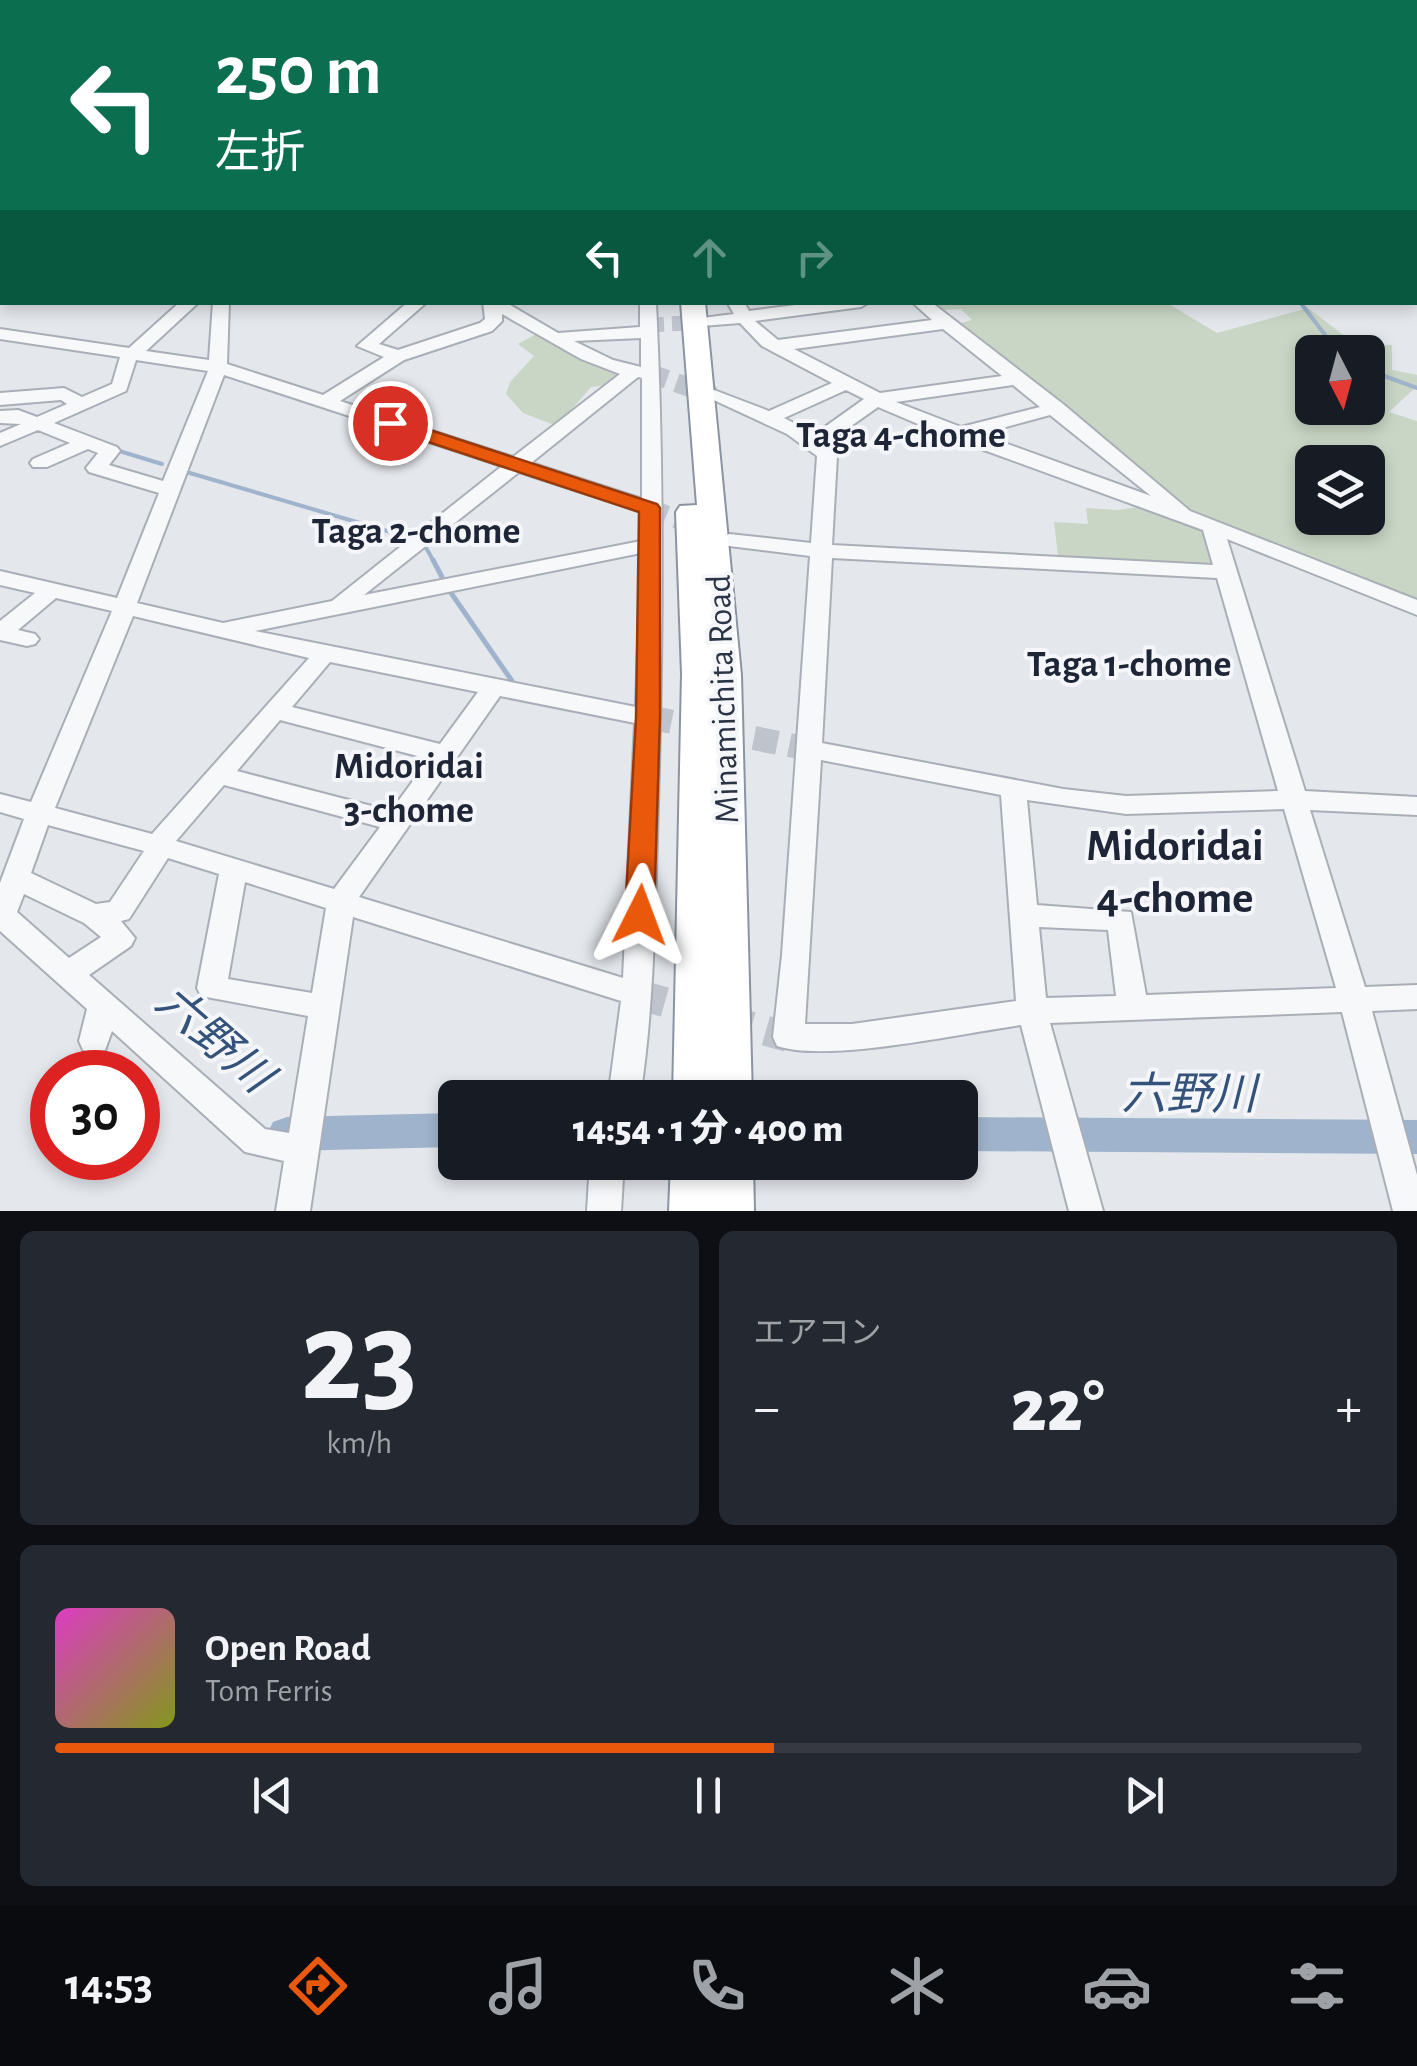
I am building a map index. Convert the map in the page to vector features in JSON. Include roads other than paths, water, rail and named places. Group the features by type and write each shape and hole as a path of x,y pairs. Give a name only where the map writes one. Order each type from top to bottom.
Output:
{"highway":[{"name":"Minamichita Road","path":"676,305 699,674 696,1080"},
{"name":"Minamichita Road","path":"700,312 724,674 729,1080"},
{"path":"694,1211 695,1180"},
{"path":"729,1180 729,1211"}],"street":[{"path":"0,436 120,387 128,358 187,305"},
{"path":"221,305 218,368 1,916 73,970 103,1003 257,1142 304,1142"},
{"path":"398,356 366,346 415,305"},
{"path":"326,402 398,356 486,328 493,320 492,305"},
{"path":"496,305 558,337 641,372"},
{"path":"626,1080 636,994 648,717 651,544 641,372 648,305"},
{"path":"700,312 823,305"},
{"path":"924,305 1186,516"},
{"path":"740,310 752,329 776,346 876,399 958,434 1186,516 1417,608"},
{"path":"776,346 946,323"},
{"path":"558,337 648,332"},
{"path":"0,334 218,368 650,508"},
{"path":"341,604 641,372"},
{"path":"815,443 876,399 1016,379"},
{"path":"768,418 845,384"},
{"path":"0,398 64,394 82,404"},
{"path":"714,396 825,448 827,456 788,1037 852,1037 1032,1011 1417,997"},
{"path":"958,434 1056,408"},
{"path":"0,417 18,416 29,427 110,451 96,468 168,489"},
{"path":"40,463 86,443"},
{"path":"1212,526 1354,1000 1410,1211"},
{"path":"728,540 823,551 1226,572"},
{"path":"218,631 651,544"},
{"path":"0,578 324,654 648,717"},
{"path":"0,633 51,591"},
{"path":"0,633 27,640"},
{"path":"94,915 119,911 164,837 324,654"},
{"path":"293,1211 341,900 494,687"},
{"path":"275,710 446,754"},
{"path":"809,750 1013,788 1126,804 1292,800 1417,806"},
{"path":"219,775 397,822"},
{"path":"1013,788 1032,1011 1086,1211"},
{"path":"0,803 341,900 636,994"},
{"path":"233,871 212,988 326,1007"},
{"path":"16,878 94,915 121,938 73,970"},
{"path":"1024,915 1120,920 1133,1007"},
{"path":"94,1041 103,1003"},
{"path":"604,1211 607,1180"}],"waterway":[{"path":"1302,305 1325,335"},
{"path":"1385,376 1417,388"},
{"path":"116,450 162,464"},
{"path":"183,471 411,538"},
{"path":"424,544 434,562"},
{"path":"433,560 442,577"},
{"path":"449,590 512,681"},
{"name":"六野川","path":"287,1134 438,1130"},
{"name":"六野川","path":"978,1134 1417,1137"}],"tunnel":[{"path":"649,325 708,322"},
{"path":"649,373 714,396"},
{"path":"649,508 702,529"},
{"path":"648,717 809,749"},
{"path":"636,994 788,1037"}],"district":[{"name":"Taga 4-chome","path":"901,434"},
{"name":"Taga 2-chome","path":"416,530"},
{"name":"Taga 1-chome","path":"1129,663"},
{"name":"Midoridai 3-chome","path":"409,787"},
{"name":"Midoridai 4-chome","path":"1175,870"}]}
